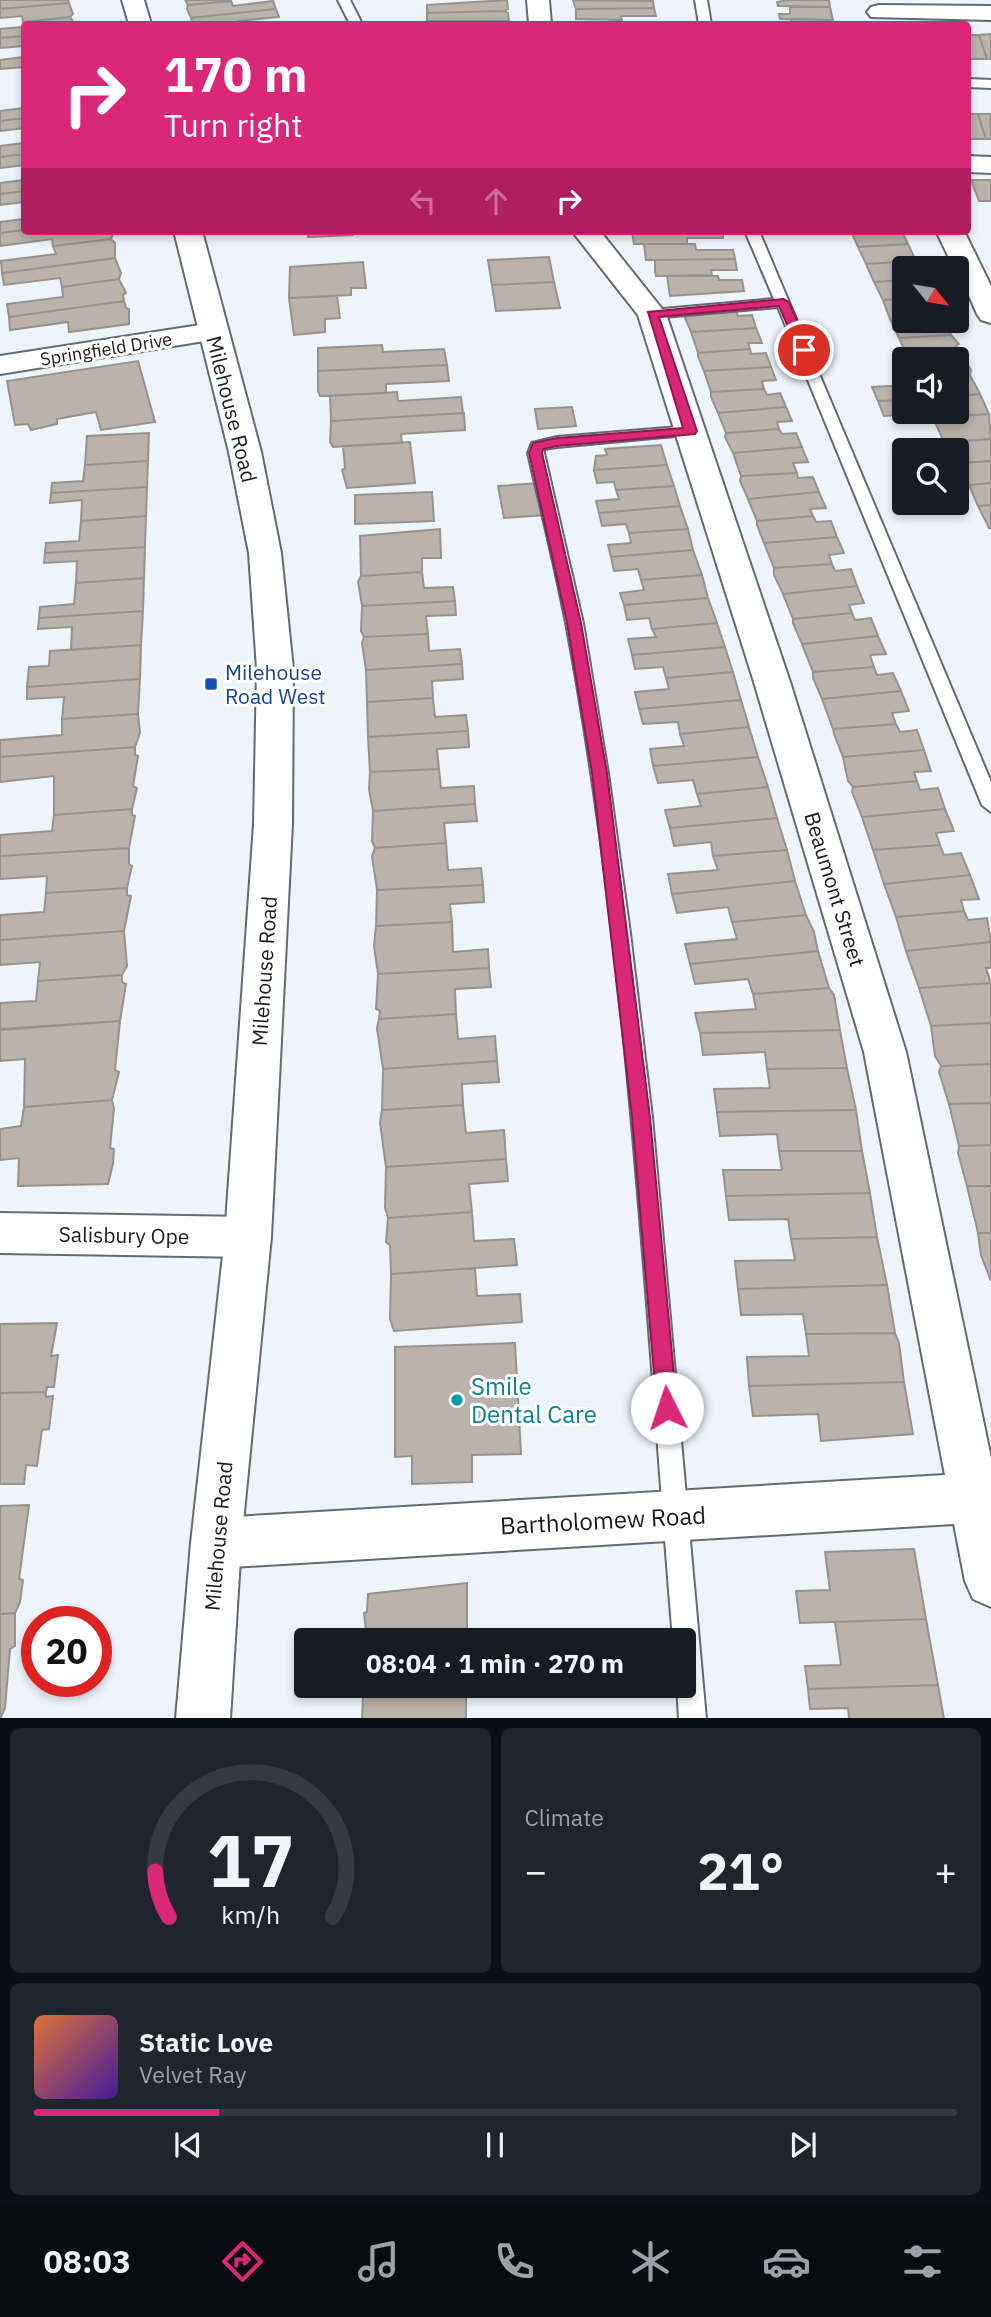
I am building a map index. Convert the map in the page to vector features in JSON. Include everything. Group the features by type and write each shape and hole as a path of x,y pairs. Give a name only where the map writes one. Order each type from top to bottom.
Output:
{"street":[{"path":"134,0 139,21"},
{"path":"538,0 540,21"},
{"path":"879,12 991,13"},
{"path":"971,164 991,165"},
{"name":"Milehouse Road","path":"189,235 245,452 265,553 275,669 273,824 248,1237 216,1543 203,1718"},
{"name":"Beaumont Street","path":"589,235 652,314 772,682 885,1052 983,1498 991,1581"},
{"path":"952,235 991,314"},
{"name":"Springfield Drive","path":"0,365 213,332"},
{"name":"Salisbury Ope","path":"0,1233 248,1237"},
{"name":"Bartholomew Road","path":"216,1543 983,1498"}],"lane":[{"path":"344,0 354,21"},
{"path":"701,0 704,21"},
{"path":"971,83 991,84"},
{"path":"754,235 991,805"},
{"path":"652,314 783,302"},
{"path":"691,431 557,442 537,446 536,453 574,623 599,773 641,1117 693,1718"}],"building":[{"path":"0,0 68,0 69,3 0,9"},
{"path":"185,0 231,0 231,1 188,5"},
{"path":"507,0 508,9 504,11 427,13 427,5"},
{"path":"573,0 653,1 654,8 576,9"},
{"path":"829,0 830,7 778,6 777,2"},
{"path":"231,1 233,6 273,1 276,9 191,18 187,9 188,5"},
{"path":"69,3 73,14 70,17 23,21 22,16 0,18 0,9"},
{"path":"790,7 830,7 833,20 780,19 779,14 790,14"},
{"path":"654,8 656,16 621,16 622,20 576,19 576,9"},
{"path":"276,9 279,17 238,21 192,21 191,18"},
{"path":"427,13 508,13 509,21 427,21"},
{"path":"70,17 73,21 32,21"},
{"path":"791,19 833,21 791,21"},
{"path":"21,27 21,36 0,38 0,29"},
{"path":"991,34 991,59 987,59 979,35"},
{"path":"971,35 979,35 987,59 971,59"},
{"path":"21,36 21,46 0,48 0,38"},
{"path":"21,57 21,67 0,69 0,60"},
{"path":"21,108 21,118 0,121 0,111"},
{"path":"971,114 978,114 986,139 971,139"},
{"path":"978,114 990,114 991,139 986,139"},
{"path":"21,118 21,128 0,131 0,121"},
{"path":"21,143 21,154 0,157 0,146"},
{"path":"21,154 21,165 0,168 0,157"},
{"path":"21,180 21,191 0,194 0,183"},
{"path":"971,180 991,180 991,201 979,201"},
{"path":"21,191 21,202 0,205 0,194"},
{"path":"21,219 21,230 0,233 0,222"},
{"path":"21,230 21,235 113,235 111,239 53,246 52,239 0,246 0,233"},
{"path":"308,235 353,235 308,237"},
{"path":"633,235 723,235 723,238 687,238 687,244 634,244"},
{"path":"853,235 904,235 908,244 858,247"},
{"path":"111,239 115,243 115,258 2,273 1,261 56,254 53,246"},
{"path":"644,244 695,244 696,250 733,250 735,259 646,260"},
{"path":"908,244 914,256 892,256 892,262 866,264 858,247"},
{"path":"549,257 554,282 492,285 488,260"},
{"path":"115,258 121,273 119,279 62,287 60,278 4,285 2,273"},
{"path":"735,259 737,270 711,270 712,275 656,276 655,272 655,260"},
{"path":"363,262 366,288 351,288 351,295 289,298 290,267"},
{"path":"892,262 892,281 874,282 866,264"},
{"path":"667,276 718,276 719,280 742,280 744,291 670,296"},
{"path":"119,279 126,293 123,295 124,301 9,317 7,304 63,297 62,287"},
{"path":"892,281 892,300 883,300 874,282"},
{"path":"554,282 560,308 496,311 492,285"},
{"path":"337,296 340,318 325,319 325,332 294,335 289,298"},
{"path":"883,300 892,300 892,319 890,319"},
{"path":"124,301 129,309 129,324 69,332 68,322 10,330 9,317"},
{"path":"736,311 738,316 752,315 756,328 691,332 685,318 686,315"},
{"path":"756,328 762,343 748,343 750,349 698,353 691,332"},
{"path":"897,333 951,335 899,338"},
{"path":"951,335 959,344 957,347 903,347 899,338"},
{"path":"382,345 383,352 444,349 447,365 318,371 318,348"},
{"path":"750,349 751,354 766,353 771,367 704,371 698,356 698,353"},
{"path":"138,361 155,422 101,430 96,412 57,419 57,424 31,430 28,424 15,425 7,381"},
{"path":"447,365 449,381 386,384 386,393 320,396 318,391 318,371"},
{"path":"771,367 776,380 762,381 764,389 711,392 704,371"},
{"path":"970,375 980,394 969,395"},
{"path":"892,386 892,400 878,401 872,387"},
{"path":"764,389 767,395 780,393 786,407 718,413 711,397 711,392"},
{"path":"397,392 398,401 461,397 463,413 331,421 330,396"},
{"path":"980,394 989,414 969,415 969,395"},
{"path":"892,400 892,416 884,416 878,401"},
{"path":"572,407 576,426 538,429 535,409"},
{"path":"786,407 792,421 777,422 779,429 726,433 718,413"},
{"path":"464,413 465,430 401,434 402,443 333,447 330,442 331,421"},
{"path":"989,414 991,439 942,438 936,424 969,424 969,415"},
{"path":"779,429 782,434 796,433 802,447 733,453 725,437 726,433"},
{"path":"149,433 148,461 85,465 87,436"},
{"path":"991,439 991,461 969,462 969,441"},
{"path":"410,442 415,483 347,488 342,470 345,468 343,446"},
{"path":"661,445 667,465 594,470 596,456 607,455 605,449"},
{"path":"802,447 808,462 793,463 797,473 741,476 733,453"},
{"path":"148,461 147,487 51,493 52,483 83,481 85,465"},
{"path":"991,461 991,483 969,485 969,462"},
{"path":"667,465 674,486 616,490 614,482 597,483 594,470"},
{"path":"797,473 798,478 813,477 819,492 748,499 740,481 741,476"},
{"path":"540,483 546,515 504,518 498,486"},
{"path":"991,483 991,505 978,506 969,485"},
{"path":"674,486 680,506 599,513 596,501 619,499 616,490"},
{"path":"147,487 146,516 81,521 82,500 50,503 51,493"},
{"path":"432,492 434,521 355,524 355,495"},
{"path":"819,492 826,508 810,509 813,516 757,521 748,499"},
{"path":"991,505 991,528 989,528 978,506"},
{"path":"680,506 688,529 629,533 626,524 602,526 599,513"},
{"path":"146,516 145,547 45,553 46,543 79,541 81,521"},
{"path":"813,516 816,522 831,521 837,537 764,543 757,525 757,521"},
{"path":"440,529 441,558 422,558 422,572 361,576 360,536"},
{"path":"688,529 693,550 611,557 608,545 631,543 629,533"},
{"path":"837,537 844,553 829,555 832,564 774,568 764,543"},
{"path":"145,547 144,578 76,583 77,561 44,563 45,553"},
{"path":"693,550 702,575 641,580 638,569 614,571 611,557"},
{"path":"832,564 835,571 851,569 857,586 783,594 774,575 774,568"},
{"path":"422,572 424,588 453,587 455,601 362,606 358,582 361,576"},
{"path":"702,575 708,598 624,605 620,593 644,590 641,580"},
{"path":"144,578 143,611 39,618 40,607 74,604 76,583"},
{"path":"857,586 864,603 849,605 852,613 793,619 783,594"},
{"path":"708,598 717,623 652,629 649,618 627,620 624,605"},
{"path":"455,601 456,615 426,616 428,634 364,637 361,631 362,606"},
{"path":"143,611 141,645 71,650 72,627 38,629 39,618"},
{"path":"852,613 855,620 871,618 878,636 802,644 793,623 793,619"},
{"path":"717,623 725,647 632,655 628,639 656,637 652,629"},
{"path":"428,634 429,651 460,649 462,664 366,670 362,643 364,637"},
{"path":"878,636 886,654 870,655 874,667 813,672 802,644"},
{"path":"141,645 140,679 27,687 29,667 49,666 50,651"},
{"path":"725,647 733,672 666,678 663,667 635,669 632,655"},
{"path":"462,664 463,679 432,681 433,698 367,702 366,670"},
{"path":"874,667 877,675 893,673 901,691 822,699 813,678 813,672"},
{"path":"733,672 741,700 639,709 635,692 669,689 666,678"},
{"path":"140,679 138,714 62,719 64,697 27,699 27,687"},
{"path":"901,691 909,711 892,713 896,724 833,729 822,699"},
{"path":"433,698 435,717 466,715 468,731 368,737 367,702"},
{"path":"741,700 749,727 680,734 678,722 643,724 639,709"},
{"path":"138,714 140,733 135,747 0,757 0,740 62,735 62,719"},
{"path":"896,724 900,732 917,730 924,750 843,757 833,729"},
{"path":"749,727 758,757 653,766 650,749 684,746 680,734"},
{"path":"468,731 469,747 437,749 439,769 370,772 368,737"},
{"path":"135,747 135,755 138,756 133,786 137,788 132,809 54,815 54,776 0,782 0,757"},
{"path":"924,750 931,771 914,772 917,781 853,787 848,781 843,757"},
{"path":"758,757 768,787 697,794 693,780 658,783 653,766"},
{"path":"439,769 441,788 474,786 475,804 373,811 369,789 370,772"},
{"path":"917,781 920,790 938,788 945,809 862,817 852,792 853,787"},
{"path":"768,787 777,818 670,828 665,810 701,806 697,794"},
{"path":"475,804 477,821 444,823 446,843 375,848 372,841 373,811"},
{"path":"132,809 132,815 135,816 129,848 0,856 0,835 52,831 54,815"},
{"path":"945,809 954,831 936,833 940,845 873,850 862,817"},
{"path":"777,818 787,850 713,856 711,842 674,846 670,828"},
{"path":"446,843 448,870 481,868 483,885 377,890 372,856 375,848"},
{"path":"940,845 944,855 961,853 970,875 884,884 873,850"},
{"path":"129,848 129,864 132,866 127,888 46,893 47,876 0,879 0,856"},
{"path":"787,850 795,881 672,894 668,874 718,870 713,856"},
{"path":"970,875 979,899 961,900 964,911 896,917 884,884"},
{"path":"795,881 806,915 732,922 728,907 677,913 672,894"},
{"path":"483,885 484,902 450,904 452,922 376,926 377,890"},
{"path":"127,888 127,895 131,896 124,931 0,940 0,915 44,912 46,893"},
{"path":"964,911 968,920 987,918 991,942 906,951 896,917"},
{"path":"806,915 814,932 818,951 690,964 685,944 737,939 732,922"},
{"path":"452,922 453,952 488,949 489,968 378,974 374,946 376,926"},
{"path":"124,931 127,966 122,975 38,981 40,962 0,965 0,940"},
{"path":"991,942 991,968 986,968 991,983 919,988 906,951"},
{"path":"818,951 829,988 753,994 748,979 695,984 690,964"},
{"path":"489,968 491,987 455,989 456,1014 379,1019 380,1011 376,1009 378,974"},
{"path":"122,975 122,982 126,984 120,1021 0,1029 0,1003 36,1001 38,981"},
{"path":"991,983 991,1023 931,1026 919,988"},
{"path":"829,988 834,995 840,1030 700,1033 695,1013 756,1009 753,994"},
{"path":"456,1014 458,1039 495,1036 497,1061 383,1069 377,1028 379,1019"},
{"path":"120,1021 115,1070 119,1072 112,1100 24,1107 25,1059 0,1061 0,1030"},
{"path":"991,1023 991,1064 941,1066 935,1056 931,1026"},
{"path":"840,1030 847,1068 767,1069 765,1052 703,1055 700,1033"},
{"path":"497,1061 499,1082 462,1084 463,1105 382,1110 383,1069"},
{"path":"991,1064 991,1103 949,1104 939,1072 941,1066"},
{"path":"847,1068 856,1110 717,1112 714,1089 770,1088 767,1069"},
{"path":"112,1100 114,1109 110,1148 114,1149 108,1184 18,1186 19,1158 0,1160 0,1129 21,1126 24,1107"},
{"path":"991,1103 991,1145 959,1146 949,1104"},
{"path":"463,1105 466,1133 504,1130 506,1159 386,1167 380,1123 382,1110"},
{"path":"856,1110 862,1151 779,1151 777,1134 720,1136 717,1112"},
{"path":"991,1145 991,1186 967,1186 958,1153 959,1146"},
{"path":"779,1151 862,1151 870,1193 726,1196 723,1170 782,1170"},
{"path":"506,1159 508,1181 469,1184 472,1212 388,1218 385,1208 386,1167"},
{"path":"967,1186 991,1186 991,1233 978,1233"},
{"path":"870,1193 877,1237 791,1239 788,1219 729,1220 726,1196"},
{"path":"472,1212 474,1241 514,1239 517,1265 391,1274 390,1245 386,1242 388,1218"},
{"path":"978,1233 991,1233 991,1281 981,1255"},
{"path":"877,1237 887,1285 738,1289 735,1261 795,1260 791,1239"},
{"path":"475,1268 477,1296 520,1294 522,1322 394,1331 390,1319 391,1274"},
{"path":"887,1285 895,1333 806,1334 803,1314 741,1315 738,1289"},
{"path":"57,1323 51,1356 58,1355 54,1387 47,1387 46,1392 0,1393 0,1324"},
{"path":"895,1333 899,1343 904,1382 749,1386 747,1357 809,1356 806,1334"},
{"name":"Smile Dental Care","path":"515,1343 521,1454 472,1455 472,1482 412,1484 412,1456 395,1457 395,1347"},
{"path":"904,1382 913,1434 821,1441 818,1414 753,1416 749,1386"},
{"path":"46,1392 46,1397 53,1396 49,1429 42,1430 37,1466 26,1465 24,1484 0,1484 0,1393"},
{"path":"29,1505 19,1579 23,1580 20,1602 15,1613 0,1614 0,1506"},
{"path":"914,1549 926,1619 800,1623 796,1591 830,1590 825,1552"},
{"path":"467,1583 467,1628 366,1628 364,1613 367,1612 368,1594"},
{"path":"15,1613 15,1646 10,1649 5,1708 0,1718 0,1718 0,1614"},
{"path":"926,1619 938,1685 808,1689 805,1666 841,1665 835,1622"},
{"path":"938,1685 944,1718 849,1718 848,1708 810,1709 808,1689"},
{"path":"363,1698 466,1698 466,1718 362,1718"}],"place":[{"name":"Milehouse Road West","path":"211,684"},
{"name":"Smile Dental Care","path":"457,1400"}],"route":[{"path":"667,1408 641,1117 599,773 574,623 536,453 537,446 557,442 691,431 652,314 783,302 804,350"}]}
